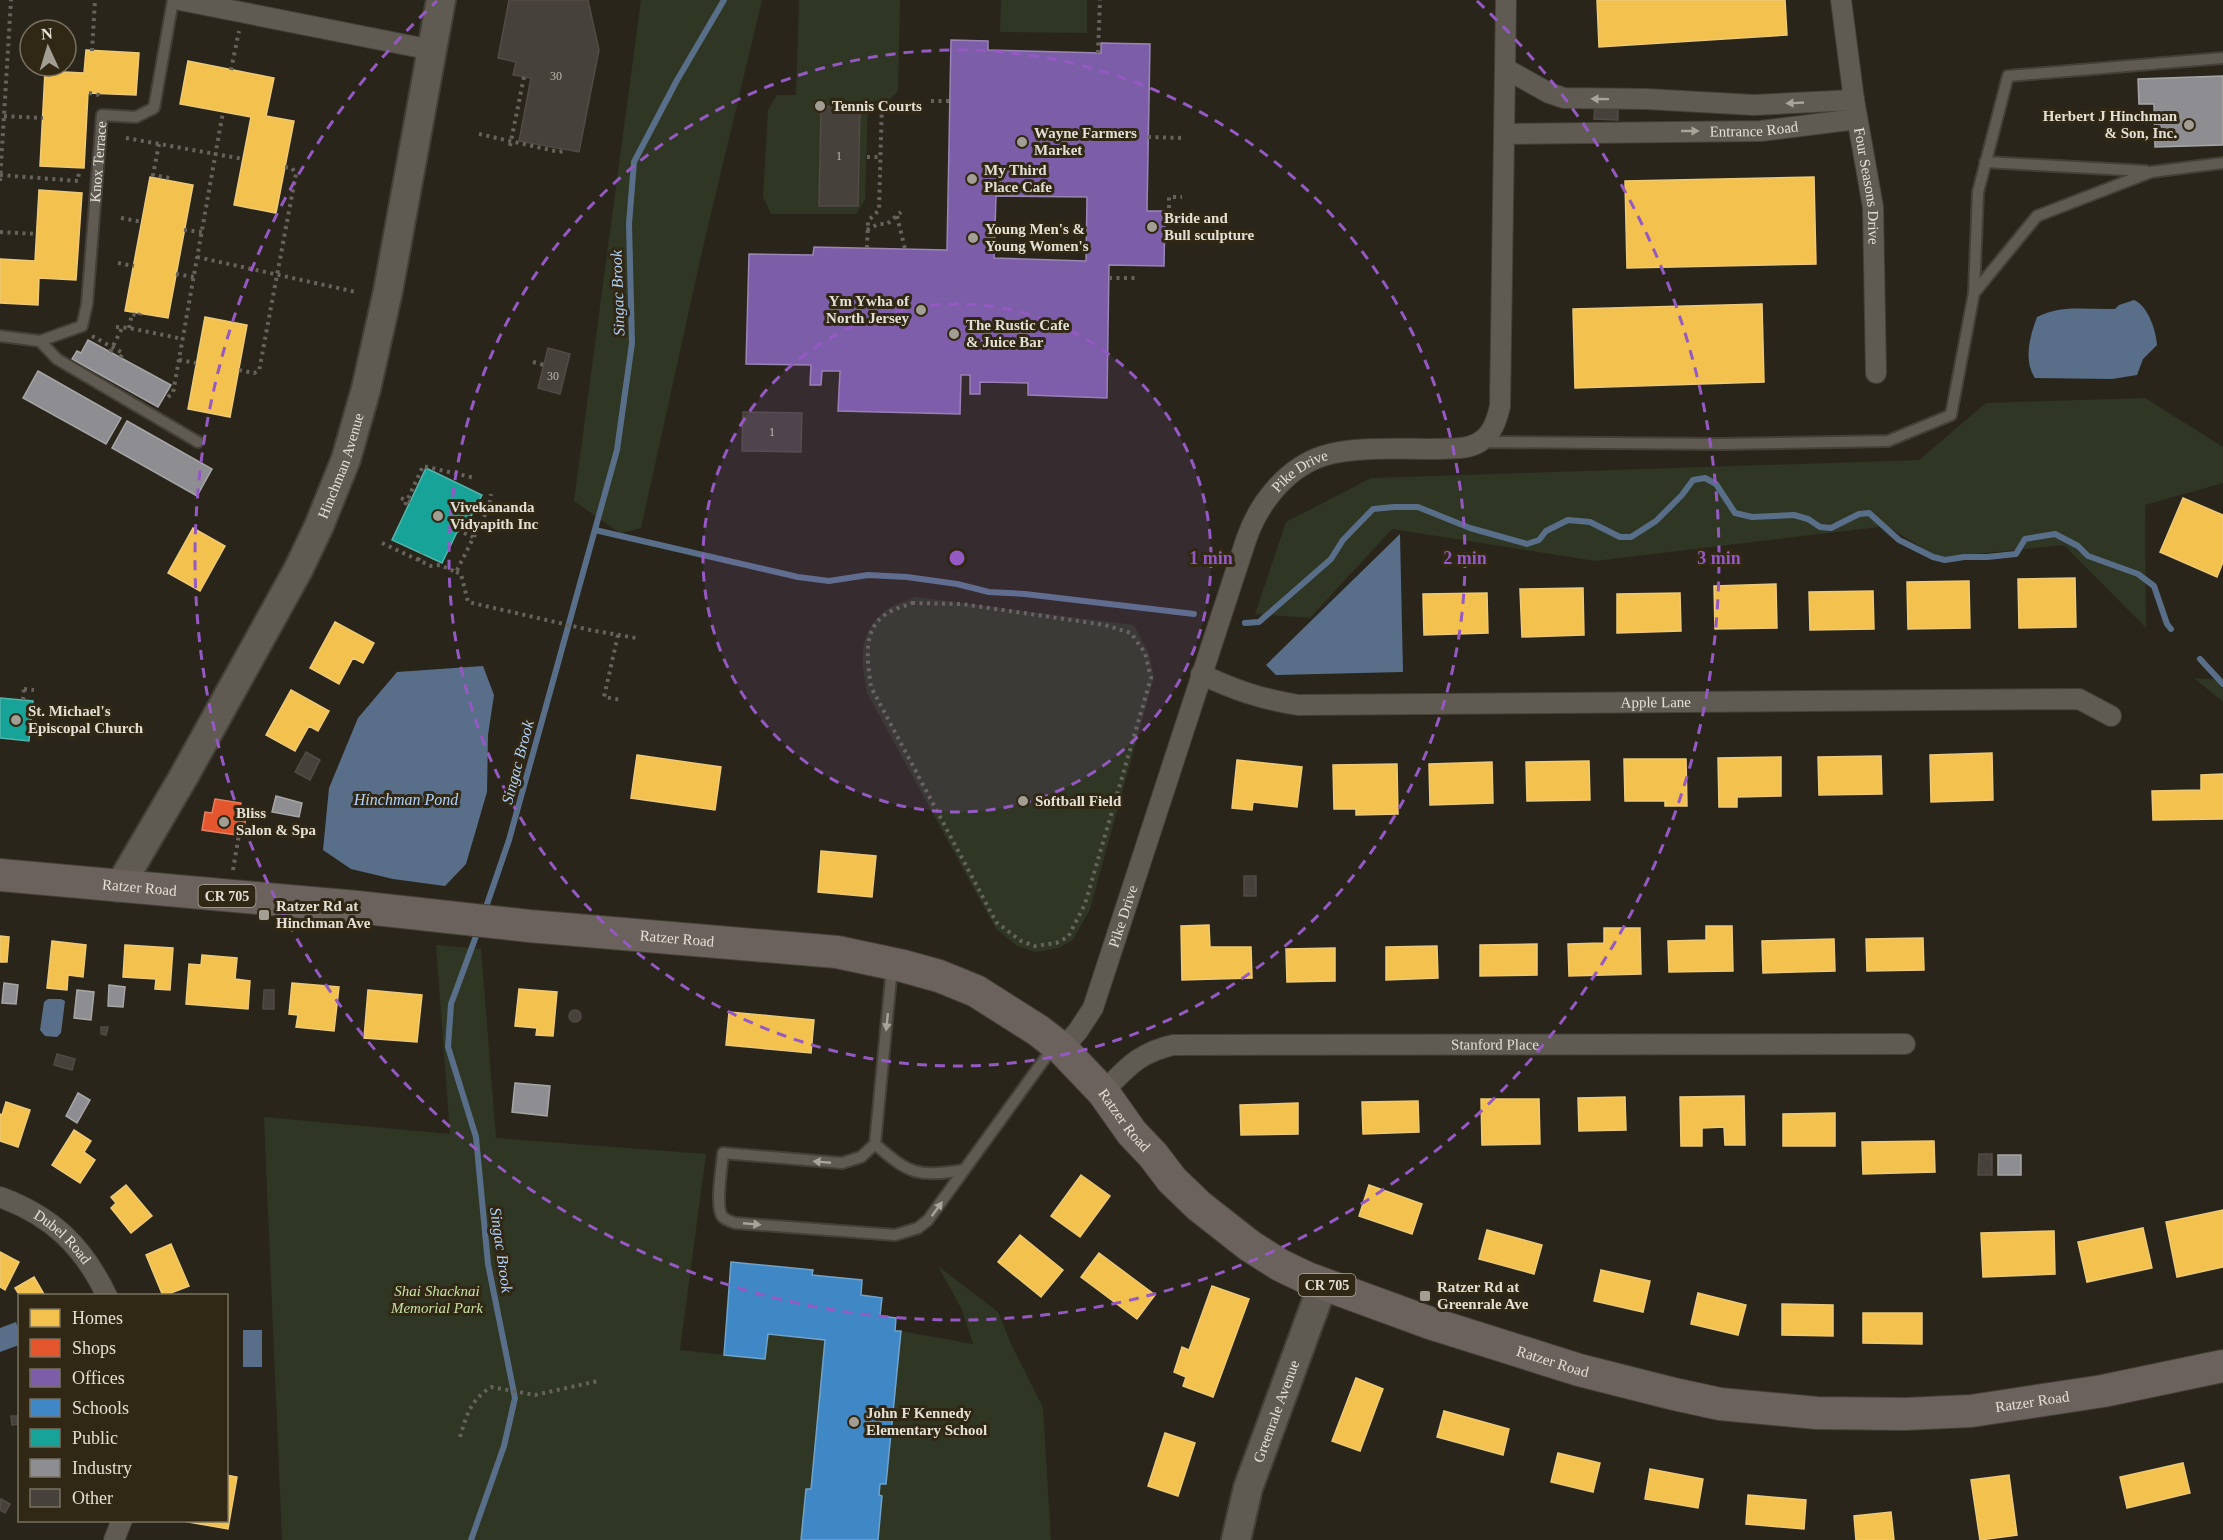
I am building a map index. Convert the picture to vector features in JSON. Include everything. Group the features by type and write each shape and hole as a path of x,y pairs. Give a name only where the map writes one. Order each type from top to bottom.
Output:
{"main road":[{"name":"Ratzer Road","path":"0,874 529,926 837,952 939,976 976,991 1059,1046 1103,1092 1132,1133 1172,1180 1199,1206 1250,1246 1280,1265 1323,1284 1430,1323 1579,1370 1720,1404 1853,1415 1971,1411 2103,1390 2223,1366"}],"street":[{"path":"180,0 432,50"},
{"name":"Hinchman Avenue","path":"119,887 184,776 298,570 319,526 346,459 366,389 388,291 441,0"},
{"path":"1481,441 1496,422 1500,406 1506,134 1506,0"},
{"name":"Four Seasons Drive","path":"1840,0 1857,120 1873,207 1876,373"},
{"name":"Entrance Road","path":"1506,69 1549,93 1564,98 1646,99 1754,105 1854,100"},
{"path":"1646,99 1648,131"},
{"name":"Entrance Road","path":"1506,134 1648,131 1761,132 1857,120"},
{"name":"Pike Drive","path":"1059,1046 1078,1031 1093,1008 1249,530 1263,504 1280,483 1301,467 1323,456 1347,451 1469,447 1481,441"},
{"name":"Apple Lane","path":"1201,674 1230,688 1263,699 1298,705 2079,699 2111,716"},
{"name":"Stanford Place","path":"1103,1092 1137,1059 1154,1050 1173,1045 1905,1044"},
{"name":"Dubel Road","path":"0,1197 21,1205 61,1231 81,1252 99,1278 106,1294"},
{"name":"Greenrale Avenue","path":"1236,1540 1248,1488 1323,1284"},
{"path":"114,1540 122,1522"}],"lane":[{"name":"Knox Terrace","path":"0,336 40,341 82,326 87,304 102,115 136,117 154,108 173,0"},
{"path":"1481,441 1721,444 1888,441 1951,415 1974,293 1978,192 2008,76 2223,58"},
{"path":"1985,162 2151,172 2223,163"},
{"path":"1974,293 2037,216 2151,172"},
{"path":"40,341 57,359 198,442"},
{"path":"893,964 875,1144 861,1157 842,1163 723,1153 719,1205 721,1214 726,1219 735,1223 895,1235 918,1228 928,1220 1059,1046"},
{"path":"875,1144 898,1164 920,1174 964,1170"}],"path":[{"path":"0,181 4,116 2,99 11,0"},
{"path":"92,51 95,0"},
{"path":"1098,53 1100,0"},
{"path":"231,70 240,24"},
{"path":"511,144 524,77"},
{"path":"89,93 99,95 99,99"},
{"path":"867,248 868,221 879,210 882,101"},
{"path":"931,101 950,101"},
{"path":"168,397 173,393 223,112"},
{"path":"4,116 43,118"},
{"path":"478,134 511,144 564,151"},
{"path":"1148,137 1183,138"},
{"path":"126,138 243,159"},
{"path":"159,144 153,175 170,178 170,181"},
{"path":"867,157 880,157"},
{"path":"239,370 254,373 259,371 296,174 292,168 285,167"},
{"path":"0,175 78,181 79,170"},
{"path":"1165,219 1169,219 1169,197 1182,197"},
{"path":"867,230 878,224 887,224 899,214 905,249"},
{"path":"121,218 142,222"},
{"path":"184,230 202,232"},
{"path":"0,232 37,234"},
{"path":"197,257 356,292"},
{"path":"118,263 134,267"},
{"path":"176,274 194,277"},
{"path":"1109,278 1137,278"},
{"path":"129,328 132,314 139,316 140,313"},
{"path":"116,327 183,339"},
{"path":"112,350 122,328"},
{"path":"92,336 112,350 123,353 120,358"},
{"path":"179,360 196,363"},
{"path":"532,362 544,365"},
{"path":"401,498 407,503 423,466 475,478"},
{"path":"456,572 487,511 491,494"},
{"path":"476,506 487,511"},
{"path":"458,530 473,537"},
{"path":"382,543 431,566 440,564 461,574 468,602 590,630 636,638"},
{"path":"418,560 422,553"},
{"path":"912,603 962,604 1094,623 1131,633 1145,653 1151,678 1085,904 1068,937 1056,943 1035,946 1021,941 996,922 871,687 867,660 868,634 885,615 912,603"},
{"path":"618,635 604,697 622,700"},
{"path":"22,700 24,688 34,690"},
{"path":"233,871 240,828"},
{"path":"460,1437 466,1416 476,1396 491,1387 535,1395 598,1381"}],"green space":[{"path":"641,0 762,0 701,256 641,528 620,533 574,501"},
{"name":"Tennis Courts","path":"799,0 900,0 898,91 888,101 868,101 865,200 856,214 771,214 763,197 768,110 777,95 796,95"},
{"path":"1001,0 1087,0 1087,33 1000,32"},
{"path":"2145,398 2223,447 2223,483 2145,505 2146,628 2064,545 1938,558 1887,526 1595,561 1392,529 1310,618 1255,614 1286,522 1371,478 1919,460 1986,403"},
{"name":"Softball Field","path":"915,597 1134,625 1149,654 1154,677 1090,909 1073,940 1058,948 1036,952 1017,946 996,929 867,693 863,670 865,638 876,620 888,609"},
{"path":"2194,678 2223,680 2223,702"},
{"name":"Shai Shacknai Memorial Park","path":"436,945 481,949 496,1138 706,1154 680,1350 765,1359 768,1334 825,1340 811,1489 806,1489 801,1540 282,1540 264,1117 450,1134"},
{"path":"938,1266 998,1312 1043,1408 1051,1540 878,1540 882,1496 879,1495 880,1484 886,1484 901,1331 973,1344 962,1310"}],"water":[{"path":"2134,300 2143,307 2150,319 2157,345 2143,359 2137,375 2112,379 2035,378 2029,364 2029,356 2030,340 2037,317 2056,310 2115,309 2119,305"},
{"path":"1400,534 1403,672 1276,675 1266,665"},
{"name":"Hinchman Pond","path":"483,666 494,695 488,735 487,792 466,864 445,886 393,879 351,869 323,850 329,788 358,718 397,672"},
{"path":"48,999 65,1001 61,1033 57,1037 45,1036 40,1030 44,1002"},
{"path":"16,1322 18,1345 0,1352 0,1328"},
{"path":"243,1330 262,1330 262,1367 243,1367"}],"building: Homes":[{"path":"1597,0 1785,0 1787,35 1599,47"},
{"path":"86,50 139,53 136,95 88,93 84,168 40,166 45,78 78,78 78,73 84,73"},
{"path":"188,61 274,78 266,116 294,121 276,213 234,205 251,117 180,104"},
{"path":"150,177 193,185 168,318 125,311"},
{"path":"1814,177 1816,264 1627,268 1625,181"},
{"path":"39,190 82,193 76,280 39,278 38,305 0,303 0,259 35,261"},
{"path":"1762,304 1764,382 1575,388 1573,309"},
{"path":"205,317 247,325 230,417 188,409"},
{"path":"2183,498 2223,515 2223,562 2217,577 2160,552"},
{"path":"193,528 225,546 200,591 168,573"},
{"path":"2075,578 2076,627 2019,628 2018,579"},
{"path":"1969,581 1970,628 1908,629 1907,582"},
{"path":"1776,584 1777,628 1715,629 1714,586"},
{"path":"1583,588 1584,635 1522,637 1520,589"},
{"path":"1873,591 1874,629 1810,630 1809,592"},
{"path":"1487,593 1488,633 1424,635 1423,594"},
{"path":"1680,593 1681,631 1617,633 1617,594"},
{"path":"335,622 374,643 363,663 353,658 339,684 310,668"},
{"path":"291,690 329,711 318,731 309,726 295,751 266,735"},
{"path":"1992,753 1993,800 1931,802 1930,755"},
{"path":"637,755 721,767 715,810 631,798"},
{"path":"1881,756 1882,794 1819,795 1818,757"},
{"path":"1781,757 1781,796 1737,797 1737,807 1719,807 1718,758"},
{"path":"1624,759 1686,759 1687,806 1665,806 1665,801 1625,801"},
{"path":"1237,760 1302,767 1297,807 1253,802 1252,810 1232,808"},
{"path":"1589,761 1590,800 1527,801 1526,762"},
{"path":"1492,762 1493,803 1430,805 1429,764"},
{"path":"1397,764 1398,814 1356,815 1356,809 1334,809 1333,765"},
{"path":"2223,774 2223,819 2153,820 2152,791 2201,790 2201,775"},
{"path":"821,851 876,856 872,897 818,892"},
{"path":"1209,925 1210,947 1251,947 1252,978 1182,980 1181,926"},
{"path":"1706,926 1732,926 1733,971 1669,972 1668,941 1706,940"},
{"path":"1604,928 1640,928 1641,974 1569,976 1568,944 1604,943"},
{"path":"0,936 9,937 7,962 0,962"},
{"path":"1923,938 1924,970 1867,971 1866,939"},
{"path":"1834,939 1835,971 1763,973 1762,941"},
{"path":"52,941 86,945 83,977 68,975 67,990 47,988"},
{"path":"1537,944 1537,975 1480,976 1480,945"},
{"path":"125,945 173,948 170,990 155,989 156,979 123,977"},
{"path":"1437,946 1438,978 1386,980 1386,947"},
{"path":"1335,948 1335,981 1287,982 1286,949"},
{"path":"202,955 237,958 235,979 250,981 248,1009 186,1004 189,964 201,965"},
{"path":"292,983 339,987 334,1031 296,1027 298,1015 289,1014"},
{"path":"519,989 557,992 553,1036 536,1035 537,1028 515,1026"},
{"path":"368,990 422,995 417,1042 364,1038"},
{"path":"729,1012 814,1020 811,1053 726,1045"},
{"path":"1744,1096 1745,1145 1725,1145 1724,1127 1702,1128 1702,1146 1681,1146 1680,1097"},
{"path":"1625,1097 1626,1130 1579,1131 1578,1098"},
{"path":"1481,1099 1539,1099 1540,1144 1482,1145"},
{"path":"1418,1101 1419,1132 1363,1134 1362,1102"},
{"path":"6,1102 30,1110 18,1147 0,1141 0,1114 2,1115"},
{"path":"1298,1103 1298,1134 1241,1135 1240,1105"},
{"path":"1835,1113 1835,1146 1783,1146 1783,1114"},
{"path":"74,1130 91,1141 84,1152 95,1160 80,1183 52,1165"},
{"path":"1934,1141 1935,1172 1863,1174 1862,1142"},
{"path":"1081,1175 1110,1196 1080,1237 1051,1216"},
{"path":"126,1185 152,1216 131,1233 111,1208 116,1203 111,1197"},
{"path":"1369,1185 1422,1204 1412,1234 1359,1216"},
{"path":"2223,1210 2223,1267 2177,1277 2166,1222"},
{"path":"2143,1228 2152,1268 2087,1282 2078,1242"},
{"path":"1487,1230 1542,1245 1534,1274 1479,1259"},
{"path":"2054,1231 2055,1274 1983,1277 1981,1233"},
{"path":"1020,1235 1063,1270 1041,1297 998,1262"},
{"path":"171,1244 189,1286 162,1294 146,1255"},
{"path":"0,1252 19,1262 5,1290 0,1287"},
{"path":"1099,1253 1155,1295 1137,1319 1081,1277"},
{"path":"1601,1270 1650,1281 1643,1312 1594,1301"},
{"path":"34,1277 44,1294 19,1294 15,1288"},
{"path":"1212,1286 1249,1299 1213,1397 1183,1386 1186,1377 1174,1372 1182,1347 1189,1350"},
{"path":"1698,1293 1746,1305 1738,1335 1691,1324"},
{"path":"1782,1304 1833,1305 1833,1336 1782,1335"},
{"path":"1863,1313 1922,1313 1922,1344 1863,1343"},
{"path":"1356,1378 1383,1389 1360,1451 1332,1441"},
{"path":"1444,1411 1509,1429 1503,1455 1437,1437"},
{"path":"1165,1433 1195,1443 1178,1496 1148,1486"},
{"path":"1558,1453 1600,1463 1593,1492 1551,1482"},
{"path":"2183,1463 2190,1493 2127,1508 2120,1477"},
{"path":"1650,1469 1703,1479 1698,1508 1645,1499"},
{"path":"228,1475 237,1477 228,1529 188,1522 228,1522"},
{"path":"2009,1475 2017,1535 1980,1540 1971,1480"},
{"path":"1748,1495 1806,1500 1804,1529 1746,1524"},
{"path":"1891,1512 1894,1540 1856,1540 1854,1516"}],"building: Shops":[{"name":"Bliss Salon & Spa","path":"215,799 241,803 238,816 246,817 244,829 237,828 236,835 202,830 205,812 212,813"}],"building: Offices":[{"path":"951,40 988,41 988,50 1101,53 1101,43 1150,44 1147,211 1165,211 1164,266 1109,265 1107,398 1028,395 1028,383 980,382 980,394 970,394 970,375 961,375 960,414 838,411 840,371 822,371 821,385 810,385 811,365 746,364 749,254 813,255 814,247 947,250","holes":["996,196 1087,197 1086,261 994,258"]}],"building: Schools":[{"name":"John F Kennedy Elementary School","path":"731,1262 813,1270 812,1275 862,1280 861,1295 882,1298 880,1316 896,1318 895,1331 901,1331 886,1484 880,1484 879,1495 882,1496 878,1540 801,1540 806,1489 811,1489 825,1340 768,1334 765,1359 724,1355"}],"building: Public":[{"name":"Vivekananda Vidyapith Inc","path":"426,468 482,495 465,528 460,526 442,563 392,540"},
{"name":"St. Michael's Episcopal Church","path":"0,698 33,701 29,741 0,738"}],"building: Industry":[{"name":"Herbert J Hinchman & Son, Inc.","path":"2223,76 2223,145 2155,147 2154,104 2139,104 2138,79"},
{"path":"88,340 171,385 158,407 72,359 77,351 81,353"},
{"path":"38,371 121,418 106,444 23,398"},
{"path":"127,421 212,469 197,496 112,448"},
{"path":"276,796 302,803 299,817 272,812"},
{"path":"4,983 18,985 16,1004 2,1003"},
{"path":"109,985 125,987 123,1007 108,1006"},
{"path":"77,990 94,992 91,1020 74,1018"},
{"path":"515,1083 550,1086 547,1116 512,1112"},
{"path":"78,1093 90,1100 77,1123 66,1116"},
{"path":"1998,1155 2021,1155 2021,1175 1998,1175"}],"building: Other":[{"path":"509,0 588,0 599,50 579,152 519,141 531,78 513,75 516,62 498,58"},
{"path":"821,106 860,107 858,206 819,206"},
{"path":"1595,106 1618,107 1618,120 1594,119"},
{"path":"548,348 570,354 560,394 538,388"},
{"path":"743,412 802,413 801,452 742,451"},
{"path":"306,752 320,760 310,780 295,772"},
{"path":"1244,876 1256,876 1256,896 1244,896"},
{"path":"264,990 274,990 274,1009 263,1009"},
{"path":"577,1010 581,1016 577,1022 573,1022 569,1014"},
{"path":"101,1027 108,1027 106,1035 101,1034"},
{"path":"57,1054 75,1059 72,1070 54,1065"},
{"path":"1979,1154 1992,1154 1992,1175 1978,1175"},
{"path":"11,1416 18,1416 18,1424 12,1425"},
{"path":"1,1499 10,1504 5,1513 0,1510"}],"waterway":[{"name":"Singac Brook","path":"484,913 509,840 617,450 632,343 629,224 634,162 676,82 724,0"},
{"path":"1245,623 1259,622 1331,559 1343,540 1373,509 1418,507 1470,528 1527,544 1539,540 1546,531 1568,520 1590,522 1620,537 1631,537 1656,521 1682,495 1693,480 1705,478 1716,484 1735,513 1752,517 1794,515 1808,519 1820,527 1831,528 1859,514 1869,513 1899,540 1933,557 1945,560 2016,554 2025,539 2055,534 2078,546 2088,556 2138,574 2154,586 2167,624 2171,629"},
{"path":"595,530 798,577 829,581 868,575 907,577 957,584 989,592 1025,594 1194,614"},
{"path":"2200,659 2223,684"},
{"name":"Singac Brook","path":"471,1540 504,1446 515,1398 488,1264 476,1137 448,1047 451,1004 479,928"}],"place":[{"name":"Tennis Courts","path":"820,106"},
{"name":"Herbert J Hinchman & Son, Inc.","path":"2189,125"},
{"name":"Wayne Farmers Market","path":"1022,142"},
{"name":"My Third Place Cafe","path":"972,179"},
{"name":"Bride and Bull sculpture","path":"1152,227"},
{"name":"Young Men's & Young Women's","path":"973,238"},
{"name":"Ym Ywha of North Jersey","path":"921,310"},
{"name":"The Rustic Cafe & Juice Bar","path":"954,334"},
{"name":"Vivekananda Vidyapith Inc","path":"438,516"},
{"name":"St. Michael's Episcopal Church","path":"16,720"},
{"name":"Softball Field","path":"1023,801"},
{"name":"Bliss Salon & Spa","path":"224,822"},
{"name":"Ratzer Rd at Hinchman Ave","path":"264,915"},
{"name":"Ratzer Rd at Greenrale Ave","path":"1425,1296"},
{"name":"John F Kennedy Elementary School","path":"854,1422"}]}
